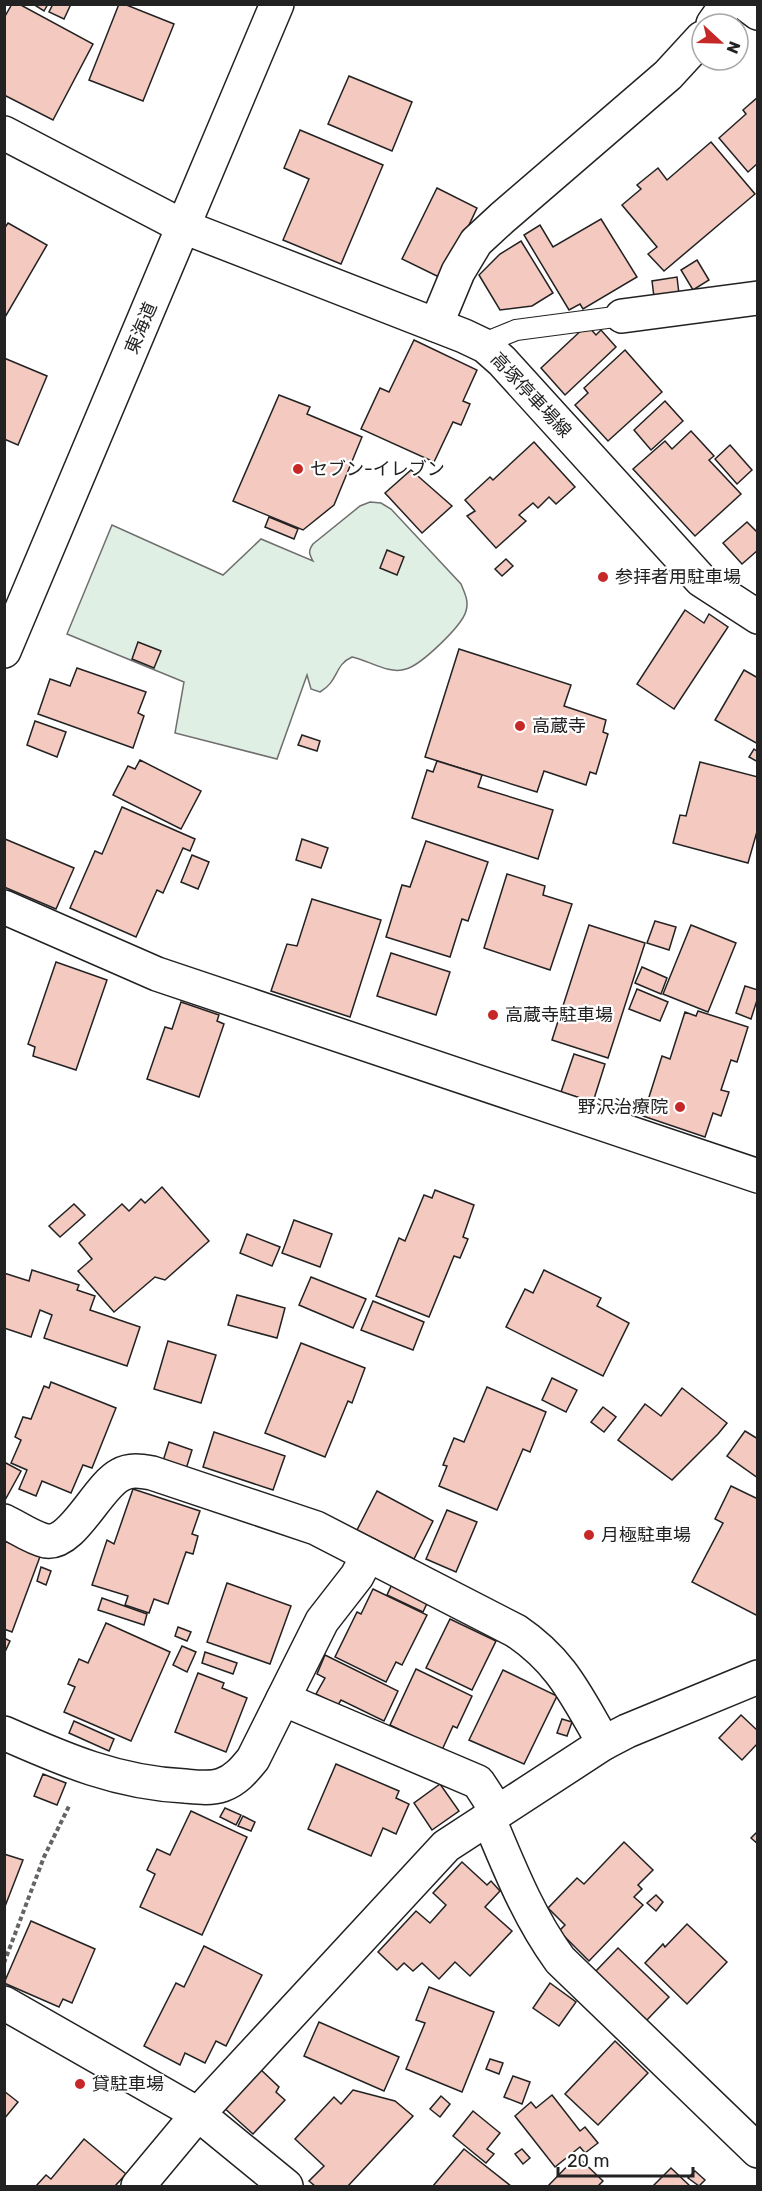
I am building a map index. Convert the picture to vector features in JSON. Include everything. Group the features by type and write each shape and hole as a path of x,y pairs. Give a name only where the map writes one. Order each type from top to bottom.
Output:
{"main road":[{"name":"東海道","path":"4,651 277,4"},
{"path":"746,4 758,14"},
{"path":"436,325 458,272 477,242 510,210 668,75 690,51"},
{"name":"高塚停車場線","path":"4,133 184,227 436,325 484,346 502,361 701,580 758,617"},
{"path":"622,316 758,298"},
{"path":"4,907 157,974 758,1176"},
{"path":"4,1521 48,1541 60,1539 70,1531 108,1485 120,1475 136,1470 152,1473 316,1528 516,1631 533,1643 564,1674 604,1743"},
{"path":"4,1733 87,1768 124,1779 161,1785 221,1786 239,1775 253,1759 322,1621 357,1576 368,1555"},
{"path":"138,2187 198,2114 446,1846 604,1743 627,1731 758,1677"},
{"path":"283,1699 478,1782 526,1907 560,1960 758,2151"},
{"path":"4,2003 198,2114 286,2187"}],"lane":[{"path":"484,346 516,330 622,316"}],"path":[{"path":"4,1963 44,1857 87,1768"}],"green space":[{"path":"370,502 381,503 391,509 461,584 467,601 466,611 457,626 440,644 406,669 386,669 352,657 342,664 330,683 320,692 311,689 307,675 277,759 175,733 184,682 67,634 112,525 223,575 261,539 313,561 310,549 313,544 360,506"}],"building":[{"path":"12,4 19,4 93,44 53,120 4,95 4,18"},
{"path":"33,4 48,4 44,11"},
{"path":"53,4 71,4 64,19 49,12"},
{"path":"119,4 174,24 143,101 89,80"},
{"path":"349,76 412,102 392,151 328,124"},
{"path":"758,97 758,163 748,172 719,138 746,114 743,110"},
{"path":"300,130 383,165 341,264 283,240 309,179 284,168"},
{"path":"711,142 755,194 664,271 648,254 657,247 622,205 641,189 637,185 658,168 667,180"},
{"path":"437,188 477,208 451,263 439,277 402,259"},
{"path":"601,219 637,277 583,309 580,304 569,310 524,235 540,225 553,247"},
{"path":"8,223 47,245 4,319 4,229"},
{"path":"521,241 553,293 532,306 500,310 479,275 500,254"},
{"path":"697,260 709,280 693,290 681,270"},
{"path":"677,277 679,294 654,297 652,281"},
{"path":"587,325 596,335 601,330 616,347 565,395 541,368"},
{"path":"414,340 477,370 463,401 470,404 461,425 453,422 434,462 361,429 380,388 389,392"},
{"path":"625,350 662,392 608,441 575,405 588,393 584,388"},
{"path":"4,358 47,376 18,445 4,439"},
{"name":"セブン-イレブン","path":"279,395 310,407 307,414 362,437 334,505 303,530 233,501"},
{"path":"665,401 683,421 651,450 634,430"},
{"path":"691,431 714,456 709,460 741,494 695,536 633,469 665,441 672,449"},
{"path":"534,442 575,487 556,504 549,497 538,508 533,503 519,515 526,521 496,548 467,516 475,511 465,500 490,477 493,480"},
{"path":"730,445 752,470 737,484 715,459"},
{"path":"411,470 452,506 422,533 385,493"},
{"path":"269,517 298,529 294,539 265,527"},
{"path":"747,522 758,533 758,550 742,564 723,543"},
{"path":"387,550 404,557 397,575 380,568"},
{"path":"506,559 513,566 502,576 495,569"},
{"path":"685,610 704,623 709,614 728,627 674,709 637,684"},
{"path":"138,642 161,651 154,668 132,659"},
{"name":"高蔵寺","path":"459,649 571,685 564,706 606,720 603,732 608,734 596,774 590,772 586,785 544,771 537,792 425,757"},
{"path":"77,668 146,692 138,713 144,716 133,748 38,714 50,679 70,686"},
{"path":"744,670 758,678 758,744 715,720"},
{"path":"35,721 66,732 57,757 27,745"},
{"path":"302,735 320,741 317,751 298,745"},
{"path":"754,749 758,752 758,762 749,757"},
{"path":"140,760 201,791 181,829 113,795 128,766 135,769"},
{"path":"437,761 482,775 478,787 553,810 538,859 412,818 427,770 433,772"},
{"path":"700,762 758,777 758,828 748,863 673,843 680,815 686,816"},
{"path":"122,807 195,839 190,851 183,848 163,893 157,890 136,937 70,908 95,851 102,854"},
{"path":"5,839 74,868 56,909 4,887"},
{"path":"302,839 328,848 321,868 296,860"},
{"path":"426,841 488,862 468,921 462,919 450,957 386,937 402,885 410,887"},
{"path":"192,855 209,862 198,889 181,882"},
{"path":"507,874 545,886 543,895 572,904 550,970 484,948"},
{"path":"312,899 381,920 350,1017 271,991 287,944 297,946"},
{"path":"655,921 676,927 669,950 647,943"},
{"path":"589,925 645,943 608,1058 552,1040"},
{"path":"691,925 736,943 708,1012 663,994"},
{"path":"391,953 450,972 436,1015 377,996"},
{"path":"56,962 107,980 76,1070 33,1056 35,1047 28,1044"},
{"path":"642,967 667,978 661,994 635,983"},
{"path":"745,986 758,990 751,1019 736,1013"},
{"path":"637,989 668,1002 660,1021 629,1009"},
{"path":"181,1002 219,1015 217,1021 224,1024 199,1097 147,1079 165,1027 172,1029"},
{"path":"698,1011 748,1027 737,1062 731,1060 721,1090 729,1092 721,1116 713,1113 705,1137 643,1116 662,1056 670,1059 685,1012 696,1016"},
{"path":"574,1054 605,1064 593,1102 561,1092"},
{"path":"162,1187 209,1241 165,1280 155,1277 114,1312 78,1271 92,1259 79,1243 122,1204 129,1211 141,1199 145,1203"},
{"path":"435,1190 474,1205 463,1237 468,1239 460,1258 454,1256 429,1317 376,1296 399,1238 405,1241 424,1195 432,1198"},
{"path":"74,1204 85,1215 60,1237 49,1226"},
{"path":"294,1220 332,1234 320,1267 282,1253"},
{"path":"247,1234 280,1247 272,1266 240,1253"},
{"path":"32,1270 79,1285 77,1290 95,1296 90,1310 140,1327 127,1366 44,1338 52,1315 40,1310 31,1337 4,1328 4,1273 29,1281"},
{"path":"544,1270 601,1298 597,1306 629,1323 603,1376 506,1327 525,1289 533,1293"},
{"path":"311,1277 366,1299 353,1328 299,1305"},
{"path":"237,1295 285,1308 277,1338 228,1325"},
{"path":"373,1301 424,1322 413,1350 361,1330"},
{"path":"168,1341 216,1355 201,1403 154,1389"},
{"path":"301,1343 365,1368 352,1403 348,1401 325,1457 265,1433"},
{"path":"552,1378 577,1390 566,1412 542,1400"},
{"path":"51,1382 116,1408 92,1468 83,1465 71,1493 42,1481 36,1496 19,1489 27,1470 11,1463 21,1440 15,1437 23,1417 31,1419 44,1386 49,1388"},
{"path":"487,1387 546,1412 530,1452 523,1449 497,1510 439,1486 447,1466 443,1465 454,1438 464,1442"},
{"path":"682,1388 727,1423 672,1480 618,1440 645,1404 661,1416"},
{"path":"603,1407 616,1417 604,1432 591,1422"},
{"path":"745,1431 758,1439 758,1478 727,1456"},
{"path":"214,1432 285,1456 273,1490 203,1467"},
{"path":"169,1442 192,1450 186,1469 163,1461"},
{"path":"4,1462 21,1471 4,1502"},
{"path":"731,1486 758,1499 758,1616 692,1582 723,1523 715,1519"},
{"path":"133,1489 200,1511 192,1534 198,1536 193,1554 186,1552 168,1604 154,1599 149,1613 125,1605 128,1596 92,1585 107,1540 114,1544"},
{"path":"377,1491 433,1521 414,1559 357,1530"},
{"path":"447,1510 477,1522 456,1572 426,1559"},
{"path":"4,1541 41,1554 12,1632 4,1629"},
{"path":"41,1567 51,1571 46,1585 37,1581"},
{"path":"393,1582 429,1599 423,1612 387,1595"},
{"path":"227,1583 291,1606 270,1664 207,1642"},
{"path":"373,1589 427,1615 402,1665 396,1662 386,1682 335,1657 357,1612 361,1614"},
{"path":"102,1598 147,1614 144,1625 98,1610"},
{"path":"450,1619 496,1641 472,1690 426,1668"},
{"path":"106,1623 170,1652 131,1741 64,1712 75,1687 68,1684 79,1659 88,1663"},
{"path":"178,1627 191,1632 187,1641 175,1636"},
{"path":"4,1638 10,1641 4,1654"},
{"path":"182,1646 196,1652 187,1672 173,1665"},
{"path":"205,1652 237,1663 233,1674 202,1663"},
{"path":"325,1655 398,1691 384,1721 341,1700 338,1705 316,1694 325,1678 317,1674"},
{"path":"416,1669 472,1696 457,1728 453,1726 442,1750 390,1725"},
{"path":"503,1670 557,1696 524,1764 469,1740"},
{"path":"198,1673 224,1683 222,1688 247,1698 226,1752 175,1732"},
{"path":"741,1715 758,1731 758,1743 742,1760 719,1738"},
{"path":"562,1719 572,1722 567,1736 557,1733"},
{"path":"74,1721 114,1739 109,1751 69,1733"},
{"path":"336,1764 399,1791 396,1798 409,1804 396,1834 383,1828 371,1856 308,1829"},
{"path":"43,1774 66,1783 57,1805 34,1796"},
{"path":"440,1784 459,1811 432,1830 414,1803"},
{"path":"225,1808 241,1815 236,1825 220,1817"},
{"path":"191,1811 247,1837 202,1935 140,1907 155,1874 147,1870 157,1849 170,1855"},
{"path":"243,1816 255,1822 251,1831 238,1826"},
{"path":"758,1831 758,1844 751,1838"},
{"path":"624,1842 653,1870 638,1885 642,1889 634,1897 643,1905 589,1961 559,1931 565,1925 548,1908 577,1878 584,1884"},
{"path":"4,1854 23,1860 4,1909"},
{"path":"462,1862 487,1885 491,1881 500,1891 485,1907 512,1931 470,1976 455,1962 439,1979 422,1963 413,1971 404,1963 397,1970 378,1952 416,1911 430,1923 446,1905 433,1893"},
{"path":"656,1895 663,1902 656,1911 647,1903"},
{"path":"31,1921 95,1949 72,2003 63,1999 59,2007 4,1983"},
{"path":"687,1924 727,1962 687,2004 645,1963 663,1944 665,1947"},
{"path":"204,1946 262,1975 226,2046 216,2041 205,2063 185,2053 180,2065 144,2046 176,1983 184,1987"},
{"path":"618,1948 669,1997 646,2021 595,1972"},
{"path":"550,1983 576,2002 559,2026 533,2008"},
{"path":"429,1987 494,2012 462,2092 406,2069 425,2023 416,2020"},
{"path":"319,2022 399,2057 384,2091 304,2056"},
{"path":"615,2041 648,2073 598,2125 565,2094"},
{"path":"490,2059 503,2063 499,2074 486,2069"},
{"path":"258,2067 279,2087 276,2092 285,2100 253,2134 222,2106"},
{"path":"513,2076 530,2082 522,2104 504,2097"},
{"path":"353,2090 395,2101 413,2116 348,2186 315,2186 309,2181 324,2166 295,2139 334,2097 341,2104"},
{"path":"4,2091 18,2102 4,2119"},
{"path":"552,2095 580,2131 585,2127 598,2143 585,2153 580,2147 555,2167 515,2116 531,2102 536,2108"},
{"path":"441,2096 450,2104 440,2117 430,2109"},
{"path":"473,2111 500,2133 487,2149 494,2154 486,2163 453,2136"},
{"path":"84,2139 126,2174 115,2186 36,2186 46,2175 51,2179"},
{"path":"464,2149 511,2186 433,2186"},
{"path":"522,2149 530,2158 523,2164 515,2154"},
{"path":"577,2156 603,2181 598,2186 548,2186"},
{"path":"671,2168 690,2186 653,2186"},
{"path":"695,2171 705,2180 699,2186 688,2178"}],"place":[{"name":"セブン-イレブン","path":"298,469"},
{"name":"参拝者用駐車場","path":"603,577"},
{"name":"高蔵寺","path":"520,726"},
{"name":"高蔵寺駐車場","path":"493,1015"},
{"name":"野沢治療院","path":"680,1107"},
{"name":"月極駐車場","path":"589,1535"},
{"name":"貸駐車場","path":"80,2084"}]}
